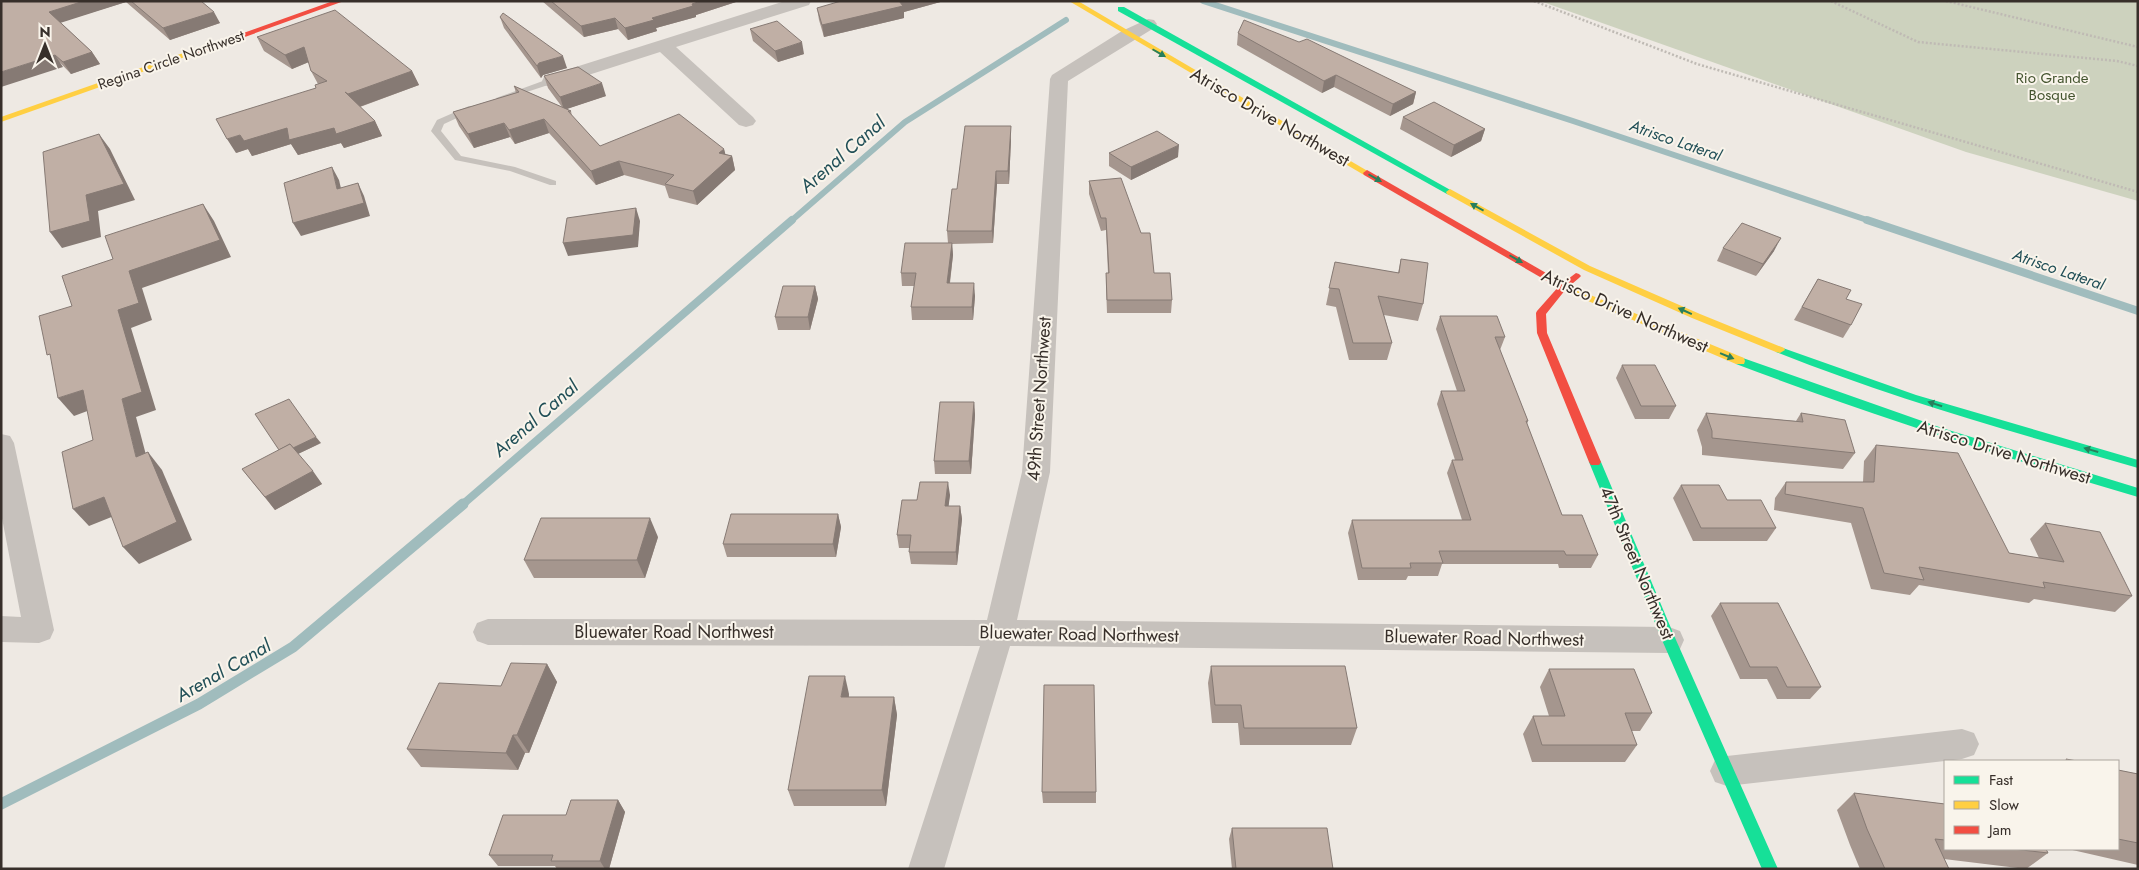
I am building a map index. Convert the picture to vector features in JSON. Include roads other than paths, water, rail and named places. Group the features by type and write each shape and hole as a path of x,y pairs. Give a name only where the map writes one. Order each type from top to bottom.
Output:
{"main road":[{"name":"Regina Circle Northwest","path":"1,120 342,1"},
{"name":"Atrisco Drive Northwest","path":"1072,1 1138,29 1587,268 1696,316 1812,363 1938,405 2138,464"},
{"name":"Atrisco Drive Northwest","path":"1109,1 1138,29 1563,287 1806,388 1936,432 2138,493"},
{"name":"47th Street Northwest","path":"1587,268 1563,287 1541,313 1542,333 1669,640 1770,869"}],"street":[{"path":"551,81 803,1"},
{"name":"49th Street Northwest","path":"926,869 999,633 1036,472 1059,79 1138,29"},
{"path":"664,46 746,121"},
{"path":"1,443 39,630 1,629"},
{"name":"Bluewater Road Northwest","path":"488,632 999,633 1669,640"},
{"path":"1727,771 1962,744"}],"lane":[{"path":"551,81 455,114 440,122 436,131 458,158 512,169 553,183"}],"waterway":[{"name":"Atrisco Lateral","path":"1203,1 1573,121 1870,221"},
{"name":"Arenal Canal","path":"791,221 905,122 1066,20"},
{"name":"Arenal Canal","path":"462,505 792,220"},
{"name":"Atrisco Lateral","path":"1867,220 2138,311"},
{"name":"Arenal Canal","path":"1,804 199,704 293,647 463,504"}],"park label":[{"name":"Rio Grande Bosque","path":"2052,86"}]}
